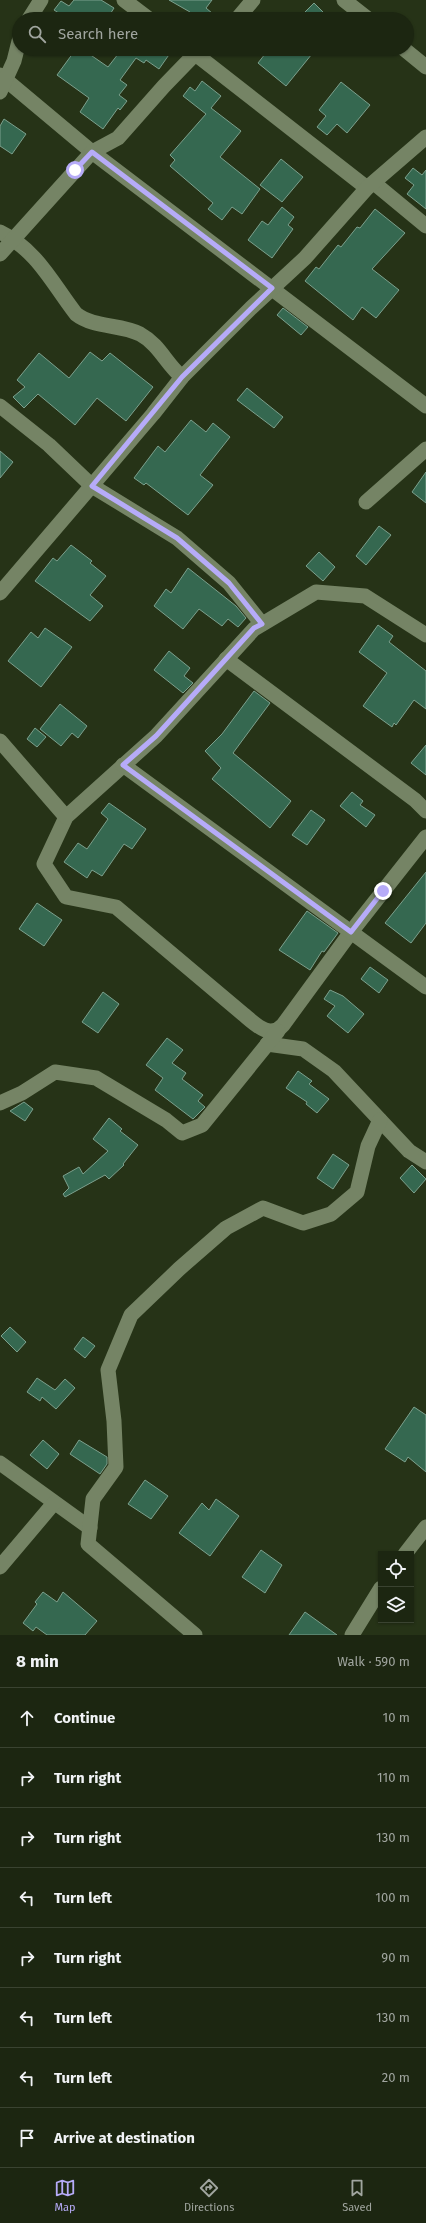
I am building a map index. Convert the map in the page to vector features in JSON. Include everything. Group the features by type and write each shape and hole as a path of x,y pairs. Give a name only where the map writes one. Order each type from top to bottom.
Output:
{"street":[{"path":"33,12 41,0"},
{"path":"124,0 140,12"},
{"path":"242,12 253,0"},
{"path":"344,0 359,12"},
{"path":"13,56 2,82 426,406"},
{"path":"0,254 92,152 118,138 192,56"},
{"path":"203,56 426,226"},
{"path":"413,56 426,67"},
{"path":"0,593 92,486 182,377 272,288 306,258 371,185 426,137"},
{"path":"0,232 14,238 32,253 76,314 85,321 121,327 151,341 168,360 172,369 182,377"},
{"path":"0,406 49,445 92,486 177,538 229,583 262,624"},
{"path":"366,502 426,450"},
{"path":"278,1031 272,1032 259,1027 116,908 66,897 44,864 66,817 156,736 254,628 316,592 365,596 426,635"},
{"path":"226,659 415,800 426,811"},
{"path":"0,741 66,817"},
{"path":"123,765 426,987"},
{"path":"0,1103 22,1093 55,1072 96,1078 166,1120 182,1133 202,1125 278,1031 351,932 426,837"},
{"path":"267,1044 303,1049 334,1071 409,1151 426,1162"},
{"path":"195,1635 88,1544 94,1499 116,1467 114,1421 108,1370 131,1315 179,1269 226,1228 263,1208 303,1223 331,1214 357,1192 368,1146 380,1120"},
{"path":"0,1463 90,1528"},
{"path":"0,1567 54,1503"},
{"path":"406,1551 426,1527"},
{"path":"352,1635 378,1593"}],"building":[{"path":"74,0 101,0 114,8 111,12 57,12 54,10 61,1 69,6"},
{"path":"169,0 212,0 206,8 211,12 190,12"},
{"path":"314,3 323,12 305,12"},
{"path":"71,56 92,56 108,67 117,56 168,56 159,69 146,60 144,63 136,58 120,80 127,85 119,95 127,101 120,110 118,108 103,129 80,112 89,98 57,75"},
{"path":"264,56 310,56 286,86 258,63"},
{"path":"202,81 221,96 211,108 241,131 220,157 260,189 242,214 232,207 222,220 208,209 213,203 170,166 175,160 170,155 206,114 183,96 190,87 195,91"},
{"path":"341,82 370,105 347,133 337,124 327,135 317,127 326,116 319,110"},
{"path":"4,119 26,134 12,154 0,146 0,126"},
{"path":"281,159 303,177 282,202 260,185"},
{"path":"413,168 422,175 426,170 426,209 407,194 414,185 405,178"},
{"path":"282,207 294,217 288,225 293,229 272,258 248,240 262,221 268,225"},
{"path":"375,209 405,233 372,269 399,290 376,318 362,307 353,320 305,281 316,267 319,269 338,245 341,247 357,227 360,228"},
{"path":"283,308 308,327 301,335 277,315"},
{"path":"90,352 102,361 110,353 153,387 126,421 97,398 75,425 38,394 24,408 13,397 25,387 17,380 39,353 69,378"},
{"path":"247,388 283,417 274,428 237,400"},
{"path":"191,420 206,432 213,423 230,437 200,475 213,485 188,515 146,483 144,485 134,478 158,446 165,452"},
{"path":"0,451 13,462 0,478"},
{"path":"426,472 426,503 412,492"},
{"path":"379,526 391,535 366,565 356,556"},
{"path":"71,545 92,561 90,563 106,576 90,595 103,606 90,621 35,581 53,558 57,561"},
{"path":"319,552 335,567 323,581 306,566"},
{"path":"188,568 236,606 246,618 238,627 228,619 222,626 199,609 183,629 154,606 166,589 171,593"},
{"path":"378,625 393,636 389,642 426,671 426,709 414,700 396,725 394,723 392,727 363,706 387,673 359,652"},
{"path":"45,628 72,647 41,687 8,661 31,632 38,638"},
{"path":"169,651 190,668 184,676 193,683 183,693 154,670"},
{"path":"254,691 270,703 233,753 291,801 270,828 212,779 221,768 205,751 222,734"},
{"path":"60,704 87,726 78,738 72,733 61,746 40,729"},
{"path":"35,728 46,737 37,747 27,739"},
{"path":"426,745 426,775 411,763"},
{"path":"352,792 363,801 360,805 375,815 366,827 340,806"},
{"path":"109,803 146,829 132,849 124,844 102,876 92,870 87,878 64,862 78,843 87,849 108,819 101,813"},
{"path":"311,810 325,820 307,845 292,835"},
{"path":"426,872 426,923 411,943 385,923"},
{"path":"37,903 62,920 44,946 19,929"},
{"path":"307,911 338,933 324,952 322,951 310,970 279,950"},
{"path":"370,967 388,980 379,993 361,979"},
{"path":"330,990 343,996 364,1014 348,1033 327,1016 335,1006 324,999"},
{"path":"103,992 119,1004 98,1033 82,1022"},
{"path":"167,1038 183,1050 172,1063 186,1073 182,1079 203,1095 198,1101 205,1107 193,1119 155,1090 163,1078 146,1065"},
{"path":"298,1071 312,1081 309,1084 329,1099 317,1113 306,1104 307,1102 286,1088"},
{"path":"24,1102 33,1109 25,1121 10,1111"},
{"path":"109,1118 122,1129 120,1131 138,1145 123,1164 124,1165 109,1179 105,1175 65,1197 63,1194 69,1188 63,1176 79,1167 83,1174 108,1151 93,1139"},
{"path":"333,1154 349,1165 333,1189 317,1178"},
{"path":"412,1165 426,1179 414,1193 400,1178"},
{"path":"10,1327 26,1342 17,1352 1,1336"},
{"path":"83,1337 95,1346 85,1358 74,1349"},
{"path":"37,1378 55,1390 65,1379 75,1388 56,1409 42,1397 40,1401 27,1392"},
{"path":"414,1407 426,1415 426,1472 408,1457 405,1462 385,1449"},
{"path":"43,1440 59,1454 47,1469 30,1455"},
{"path":"79,1440 107,1457 107,1464 100,1474 70,1454"},
{"path":"145,1480 168,1496 151,1519 128,1504"},
{"path":"216,1499 239,1516 210,1556 179,1533 202,1503 209,1510"},
{"path":"261,1550 282,1565 265,1593 242,1577"},
{"path":"43,1592 57,1602 63,1592 97,1621 85,1635 47,1635 36,1627 33,1631 23,1623 37,1604 35,1602"},
{"path":"305,1612 337,1635 289,1635"}],"route":[{"path":"75,170 92,152 272,288 182,377 92,486 177,538 229,583 262,624 254,628 156,736 123,765 351,932 383,891"}]}
